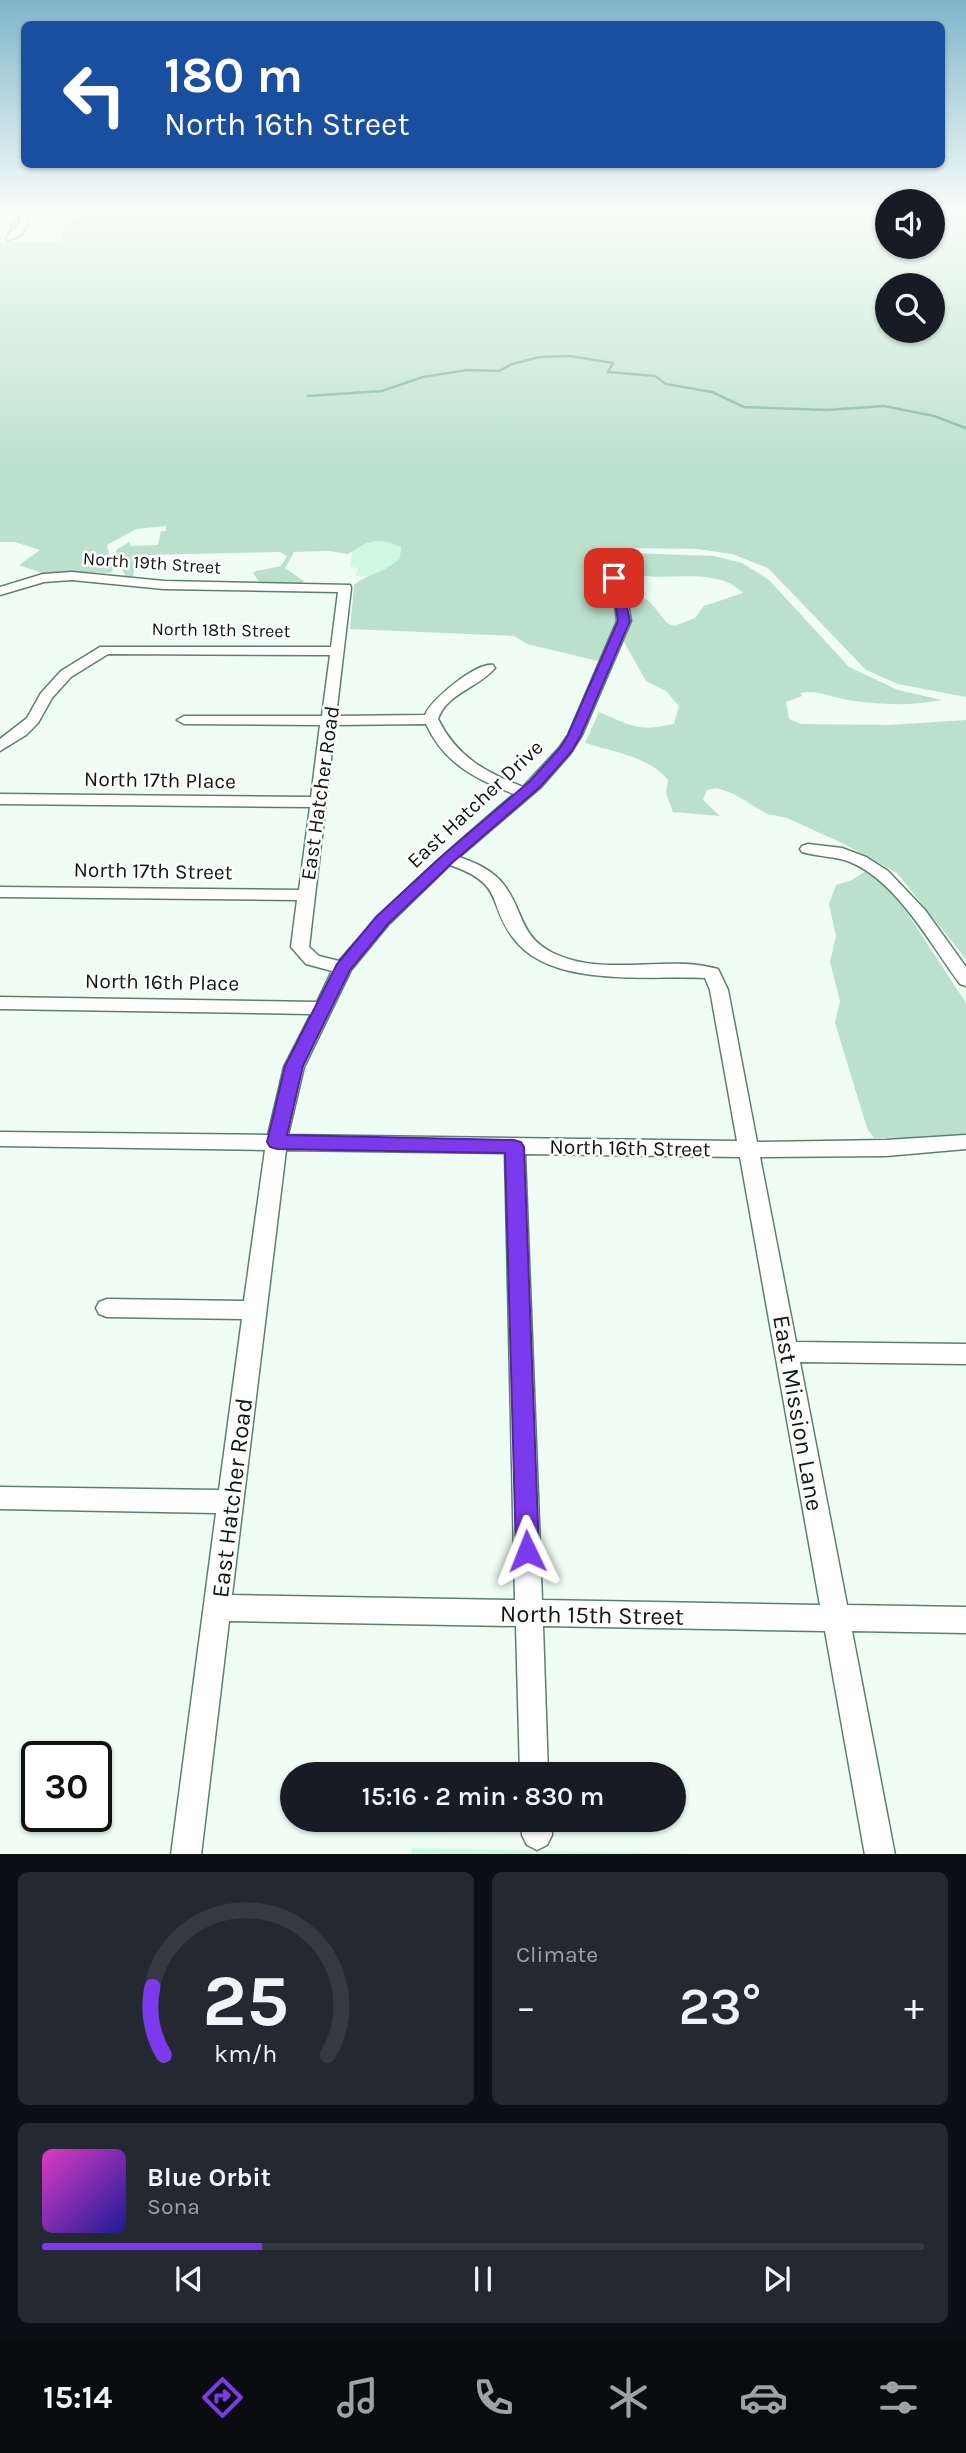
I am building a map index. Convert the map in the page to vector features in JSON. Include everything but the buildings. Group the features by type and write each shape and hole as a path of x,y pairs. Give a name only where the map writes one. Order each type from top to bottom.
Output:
{"street":[{"name":"East Hatcher Drive","path":"277,1142 294,1066 343,968 382,921 447,859 525,793 565,751 575,735 624,621 618,581 606,565 607,560"},
{"name":"North 19th Street","path":"0,591 31,580 72,576 164,585 345,588"},
{"name":"East Hatcher Road","path":"343,968 317,962 304,955 300,947 345,588"},
{"name":"North 18th Street","path":"0,746 33,720 53,687 69,671 105,650 337,651"},
{"path":"488,668 480,677 440,702 432,710 430,719 440,739 466,767 525,793"},
{"path":"184,720 430,719"},
{"name":"North 17th Place","path":"0,799 320,803"},
{"path":"808,849 828,848 854,857 878,870 898,890 966,980"},
{"name":"East Mission Lane","path":"447,859 484,875 499,889 513,929 530,947 552,959 593,969 712,973 719,990 880,1854"},
{"name":"North 17th Street","path":"0,892 306,895"},
{"name":"North 16th Place","path":"0,1003 324,1008"},
{"name":"North 16th Street","path":"0,1139 748,1150 861,1150 966,1142"},
{"name":"East Hatcher Road","path":"186,1854 277,1142"},
{"path":"514,1147 534,1762"},
{"path":"107,1308 255,1310"},
{"path":"787,1352 966,1354"},
{"path":"0,1498 232,1502"},
{"name":"North 15th Street","path":"218,1608 966,1620"}],"shaded area":[{"path":"0,298 875,298 875,343 945,343 945,298 966,298 966,697 898,684 866,670 768,568 732,554 697,549 632,548 612,551 600,557 601,572 612,584 617,632 598,661 527,644 514,636 350,629 354,585 389,567 400,558 401,547 389,542 366,543 348,554 328,551 294,552 285,568 304,581 301,584 261,584 253,573 281,566 287,556 280,552 143,555 137,558 133,576 126,576 118,563 116,550 129,542 131,546 158,545 161,531 166,531 166,526 136,529 107,545 113,571 109,573 47,575 19,565 40,550 15,542 0,542"},
{"path":"354,537 407,537 405,577 356,576 358,568 350,567"},
{"path":"630,553 714,556 742,563 769,580 849,667 898,690 942,700 883,704 806,692 786,702 789,719 801,724 889,725 966,720 966,959 897,873 844,844 787,818 767,814 734,794 717,788 707,790 703,800 720,816 673,812 666,793 668,780 660,772 641,760 585,743 599,712 628,724 652,727 674,724 679,706 666,691 646,681 624,642 632,619 623,591 628,587 650,602 667,623 674,626 695,618 704,606 743,593 729,583 712,578 657,577 627,571 617,562 619,558"},
{"path":"867,870 898,899 966,1003 966,1137 874,1138 867,1128 835,1023 840,1001 830,962 836,936 829,904 836,885 852,880"},
{"path":"412,1848 710,1854 411,1854"}],"waterway":[{"path":"308,396 382,391 423,377 467,370 499,371 512,364 540,357 570,356 613,363 608,372 655,376 666,384 712,392 744,407 827,410 884,406 934,416 966,428"}],"route":[{"path":"527,1551 514,1147 277,1142 279,1123 294,1066 343,968 382,921 447,859 535,784 565,751 575,735 624,621 618,581 614,578"}]}
